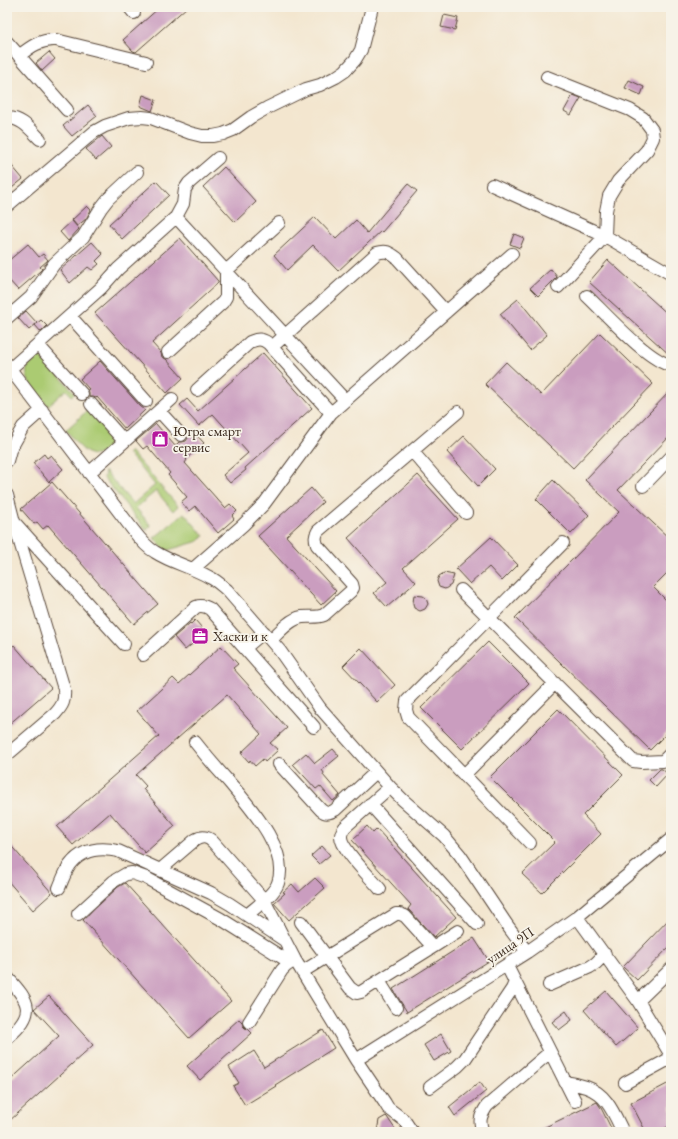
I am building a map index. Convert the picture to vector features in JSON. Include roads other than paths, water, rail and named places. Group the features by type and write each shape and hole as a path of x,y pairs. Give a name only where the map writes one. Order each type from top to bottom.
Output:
{"street":[{"path":"7,206 94,132 105,126 129,118 151,118 190,133 202,136 213,136 233,130 267,108 306,89 320,85 336,77 345,71 355,60 360,50 372,7"},
{"path":"19,56 39,42 48,39 146,62"},
{"path":"7,42 67,110"},
{"path":"547,77 633,112 643,118 652,130 652,138 647,150 618,181 609,196 606,211 605,236 558,288"},
{"path":"7,118 17,119 40,140"},
{"path":"218,158 189,183 185,189 183,204 176,217 118,269 101,288 38,345 9,367 133,530 149,548 171,561 210,577 227,590 284,656 320,708 376,772 402,800 444,836 460,855 527,952"},
{"path":"7,318 31,297 54,264 83,237 108,199 137,172"},
{"path":"492,186 605,236 671,274"},
{"path":"176,217 345,400"},
{"path":"168,352 223,302 226,297 226,271 279,223"},
{"path":"272,347 377,253 383,251 390,253 396,258 446,312"},
{"path":"193,569 243,525 264,504 331,413 512,254"},
{"path":"588,296 648,354 666,364 671,365"},
{"path":"70,316 146,400"},
{"path":"197,390 250,342 256,339 262,339 272,347 331,413"},
{"path":"38,345 82,394"},
{"path":"89,473 172,399"},
{"path":"91,404 124,441"},
{"path":"7,437 23,427 42,410"},
{"path":"159,410 181,435"},
{"path":"245,648 296,619 303,617 319,617 324,615 351,591 353,588 352,584 316,545 316,534 458,412"},
{"path":"7,461 10,450 23,427"},
{"path":"412,451 466,513"},
{"path":"643,486 671,456"},
{"path":"7,495 64,689 65,698 62,706 55,714 7,755"},
{"path":"14,522 124,644"},
{"path":"530,843 408,717 406,710 407,701 563,543"},
{"path":"462,590 633,761 668,761"},
{"path":"143,655 196,607 205,606 210,609 314,727"},
{"path":"464,775 555,684"},
{"path":"195,742 254,812 263,825 278,855 280,870 278,883 274,890 247,915"},
{"path":"279,764 325,813 330,813 335,810 376,772"},
{"path":"380,889 345,849 340,837 345,828 390,787"},
{"path":"370,804 477,924"},
{"path":"160,870 194,840 204,836 209,839 264,900 285,941 293,962"},
{"name":"улица 9П","path":"356,1060 527,952 577,916 631,874 671,839"},
{"path":"59,888 69,866 82,854 101,848 118,851 211,893 285,941"},
{"path":"78,914 119,877 132,873 138,874 221,919 293,962 302,972 385,1104 404,1120 412,1132"},
{"path":"302,972 396,914 405,916 433,947"},
{"path":"577,916 638,1001 671,1057 625,1084"},
{"path":"300,922 350,988 357,993 380,981 458,931"},
{"path":"549,985 596,963 605,954"},
{"path":"249,1022 282,970 293,962"},
{"path":"507,966 575,1101"},
{"path":"638,1001 671,969"},
{"path":"7,977 26,1001 27,1011 24,1021 18,1029 7,1038"},
{"path":"380,981 396,1008"},
{"path":"430,1087 465,1059 512,989 515,982"},
{"path":"483,1132 480,1121 481,1114 487,1106 550,1052"},
{"path":"565,1082 587,1087 603,1097 613,1111 623,1132"}],"place":[{"name":"Югра смарт сервис","path":"160,439"},
{"name":"Хаски и к","path":"200,636"}]}
